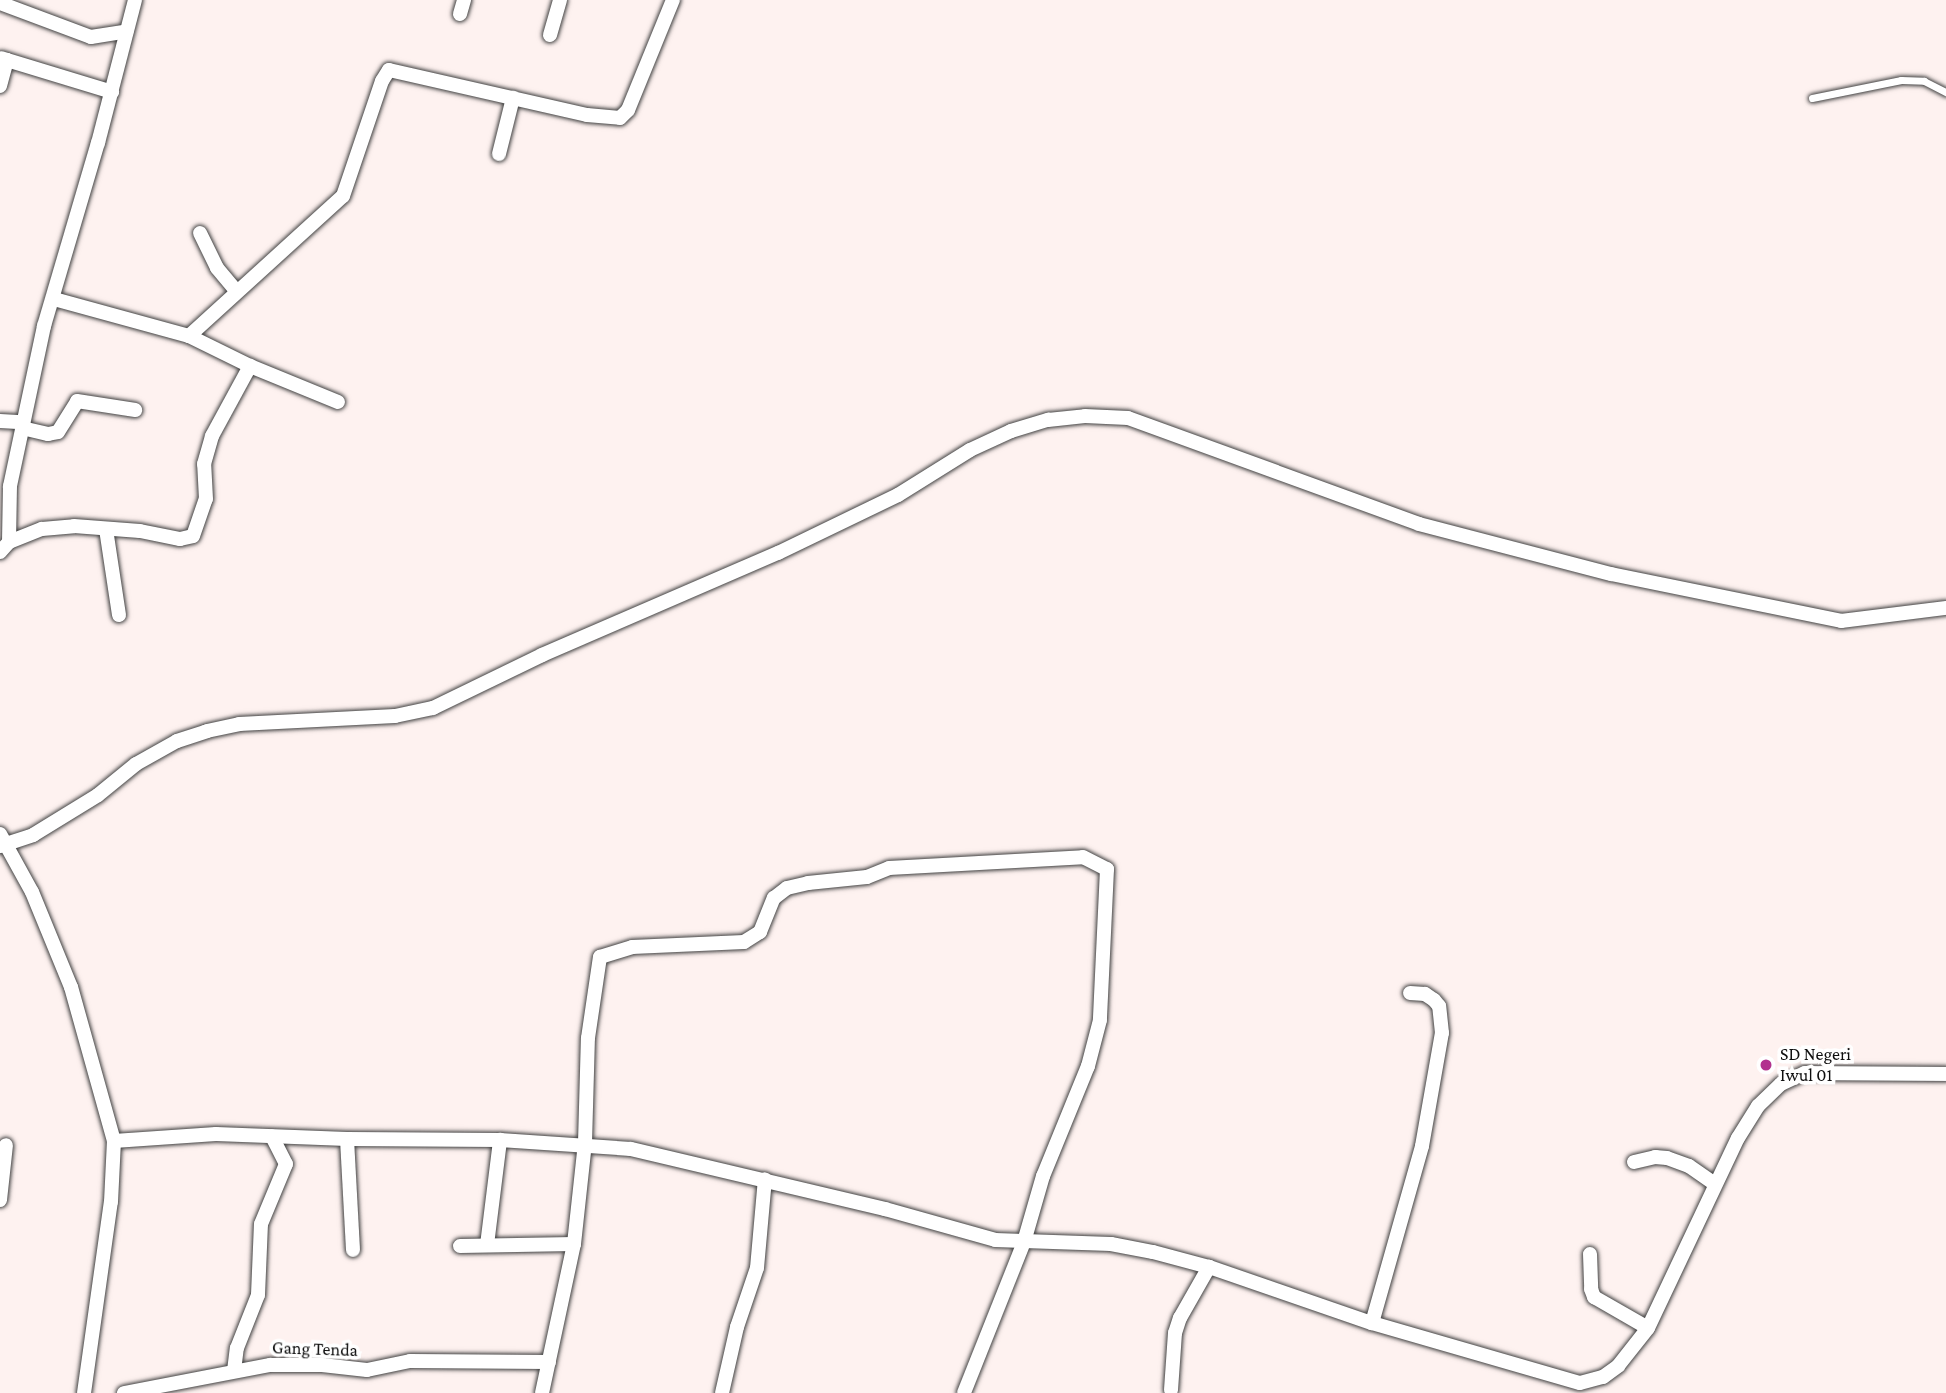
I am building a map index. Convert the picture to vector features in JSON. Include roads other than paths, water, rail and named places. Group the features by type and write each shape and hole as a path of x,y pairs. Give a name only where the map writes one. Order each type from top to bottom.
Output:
{"street":[{"path":"5,547 10,486 44,326 112,92 135,0"},
{"path":"550,35 560,0"},
{"path":"189,336 343,196 389,70 587,116 622,117 673,0"},
{"path":"0,3 90,37 127,30"},
{"path":"0,86 4,59 112,92"},
{"path":"499,154 513,98"},
{"path":"200,233 217,268 237,292"},
{"path":"54,299 189,336 250,366 338,402"},
{"path":"5,547 43,529 74,526 180,538 193,536 206,499 204,464 212,436 250,366"},
{"path":"0,421 48,434 58,432 77,401 135,410"},
{"path":"84,1393 110,1214 114,1141 71,987 32,892 2,842 33,835 98,794 136,764 177,741 239,724 395,716 433,708 542,655 778,553 898,495 970,450 1011,431 1048,419 1085,416 1128,418 1419,524 1638,580 1841,621 1946,608"},
{"path":"106,529 119,615"},
{"path":"542,1393 574,1244 585,1143 588,1038 598,962 604,954 632,947 744,942 761,932 775,898 787,888 808,883 867,877 889,868 1083,857 1107,869 1100,1020 1083,1079 1043,1176 1024,1242 964,1393"},
{"path":"1372,1322 1422,1146 1442,1033 1439,1006 1425,994 1410,993"},
{"path":"114,1141 202,1134 500,1140 585,1143 631,1149 765,1179 995,1240 1111,1244 1209,1267 1372,1322 1580,1383 1603,1377 1618,1366 1648,1328 1715,1184 1758,1106 1781,1084 1805,1073 1946,1074"},
{"path":"233,1371 237,1348 258,1295 261,1224 286,1164 272,1136"},
{"path":"347,1139 353,1250"},
{"path":"487,1245 500,1140"},
{"path":"0,1200 6,1145"},
{"path":"1634,1162 1654,1157 1667,1158 1689,1166 1715,1184"},
{"path":"722,1393 731,1348 757,1268 765,1179"},
{"path":"460,1245 574,1244"},
{"path":"1590,1254 1591,1289 1594,1297 1648,1328"},
{"path":"1171,1391 1175,1333 1180,1318 1209,1267"},
{"name":"Gang Tenda","path":"124,1393 270,1365 322,1365 367,1370 410,1361 549,1362"}],"lane":[{"path":"1812,97 1901,80 1924,81 1946,92"}],"place":[{"name":"SD Negeri Iwul 01","path":"1766,1065"}]}
